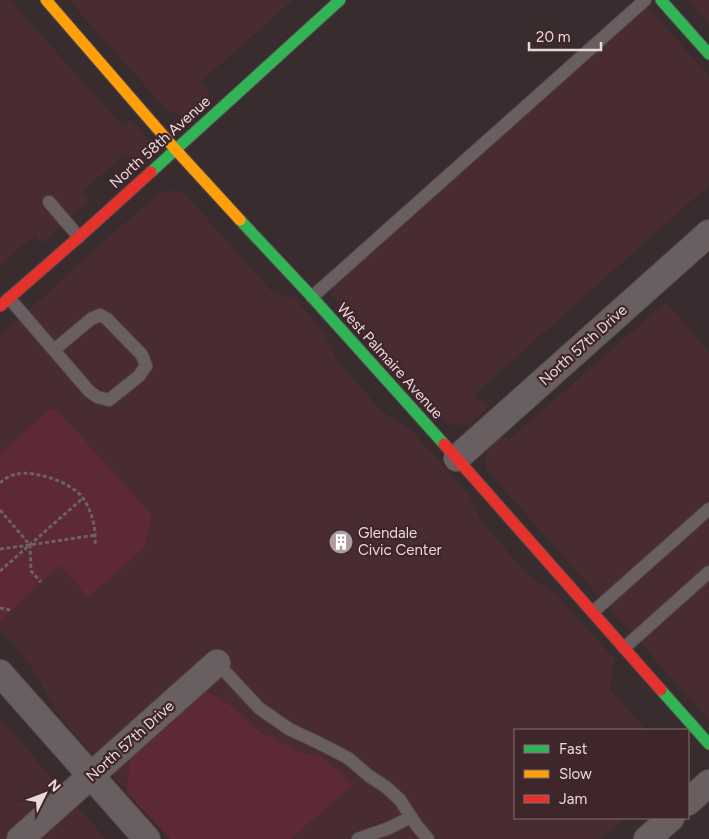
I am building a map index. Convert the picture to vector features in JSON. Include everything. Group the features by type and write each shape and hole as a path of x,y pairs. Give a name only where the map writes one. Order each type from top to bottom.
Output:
{"street":[{"name":"West Palmaire Avenue","path":"46,0 175,149 456,458 709,744"},
{"name":"North 58th Avenue","path":"4,302 79,237 340,0"},
{"path":"661,0 709,54"},
{"name":"North 57th Drive","path":"456,458 709,233"},
{"name":"North 57th Drive","path":"20,839 217,663"},
{"path":"0,673 148,839"},
{"path":"689,801 709,783"},
{"path":"648,839 670,819"}],"lane":[{"path":"312,298 645,0"},
{"path":"49,202 79,237"},
{"path":"4,302 54,350 97,397 109,400 139,376 146,366 142,355 108,319 100,315 91,319 54,350"},
{"path":"593,612 709,509"},
{"path":"624,648 709,572"},
{"path":"217,663 260,708 289,729 348,758 369,776 386,787 400,800 428,839"},
{"path":"359,839 389,828 411,817"}],"path":[{"path":"0,483 16,474 36,475 49,478 75,490 83,498 94,523 95,546"},
{"path":"0,571 83,498"},
{"path":"0,510 30,545 31,571 41,582"},
{"path":"0,548 96,535"},
{"path":"0,608 10,610"}],"shaded area":[{"path":"0,0 10,0 123,127 131,120 144,135 147,142 146,149 133,162 125,154 82,192 89,201 42,243 35,235 0,265"},
{"path":"69,0 293,0 200,82 210,93 209,97 192,112 182,115 173,113 165,108"},
{"path":"635,0 641,0 709,76 709,185 476,393 475,398 490,405 469,424 456,426 445,423 319,281"},
{"path":"688,0 709,0 709,24"},
{"path":"166,191 179,191 187,196 270,290 296,300 323,331 338,362 383,412 411,430 469,495 481,521 529,576 556,594 614,659 610,690 645,729 514,729 514,819 624,819 601,839 181,839 144,811 60,717 30,664 0,630 0,336 157,196"},
{"path":"666,302 709,352 709,515 707,518 709,521 709,720 486,469 485,460 487,450 499,438 510,439"},
{"path":"50,409 57,410 152,515 144,548 88,597 60,565 0,621 0,454"},
{"path":"206,691 235,709 260,732 300,752 320,756 341,773 352,785 291,839 170,839 127,793 130,760"},
{"path":"0,719 106,839 0,839"}],"traffic: fast":[{"path":"151,172 340,0"},
{"path":"661,0 709,54"},
{"path":"240,220 444,444"},
{"path":"661,690 709,744"}],"traffic: slow":[{"path":"46,0 175,149 240,220"}],"traffic: jam":[{"path":"0,306 151,172"},
{"path":"444,444 661,690"}],"place":[{"name":"Glendale Civic Center","path":"341,542"}]}
